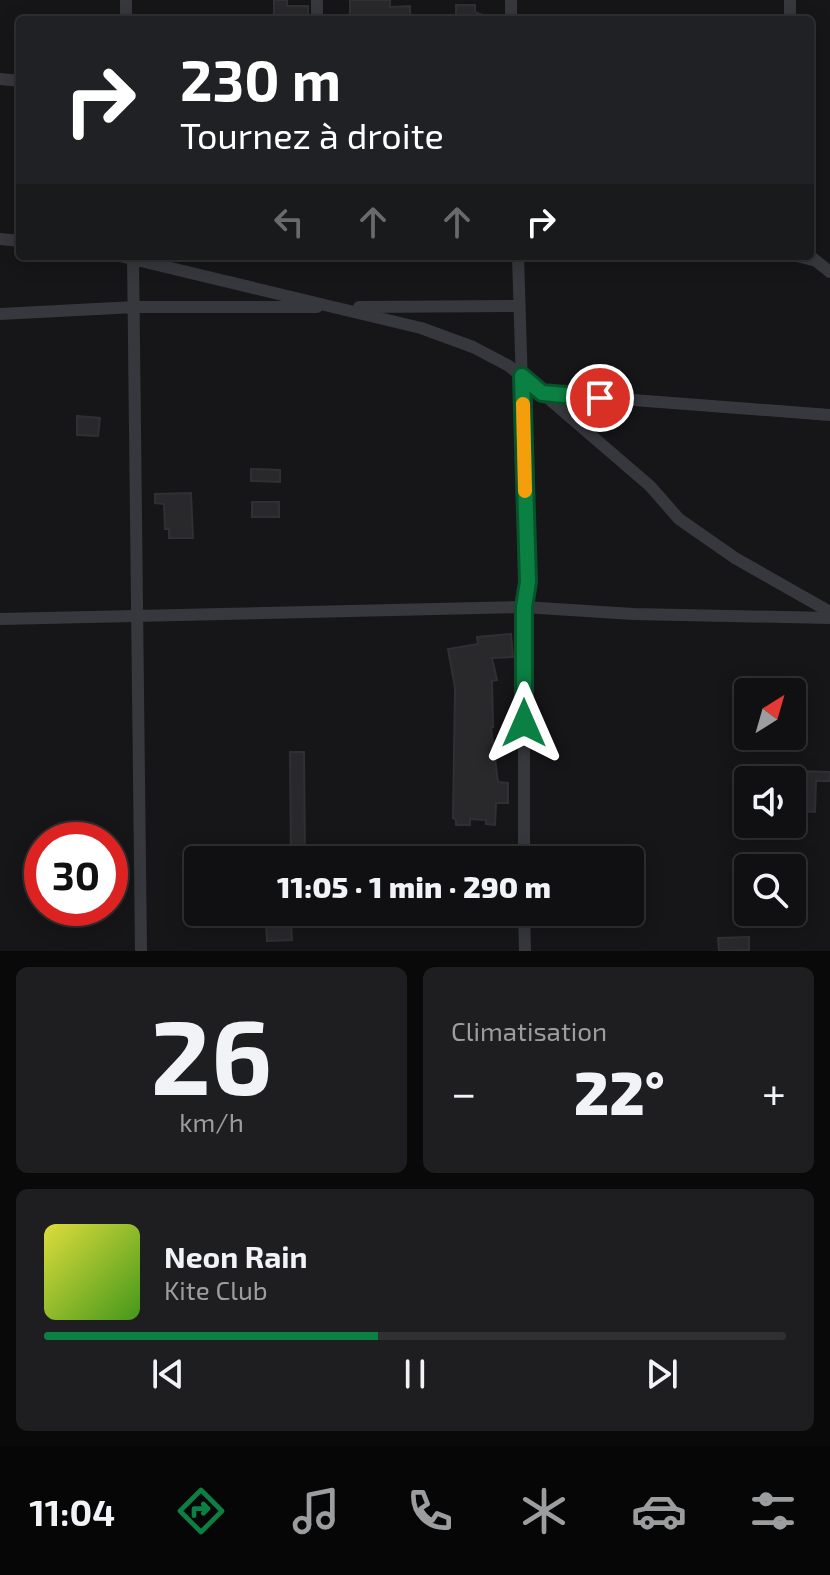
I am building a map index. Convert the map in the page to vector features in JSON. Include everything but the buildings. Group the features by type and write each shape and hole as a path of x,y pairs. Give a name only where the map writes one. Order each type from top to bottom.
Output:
{"street":[{"path":"133,260 141,951"},
{"path":"141,260 421,328 460,342 509,366 650,486 679,519 735,558 830,612"},
{"path":"518,260 528,582 524,607 524,846"},
{"path":"814,260 830,272"},
{"path":"0,314 135,307 519,306"},
{"path":"542,393 830,415"},
{"path":"0,619 524,607 633,614 830,618"},
{"path":"524,926 525,951"}],"slow traffic":[{"path":"523,404 525,491"}],"route":[{"path":"524,723 524,607 528,582 522,376 542,393 600,398"}]}
